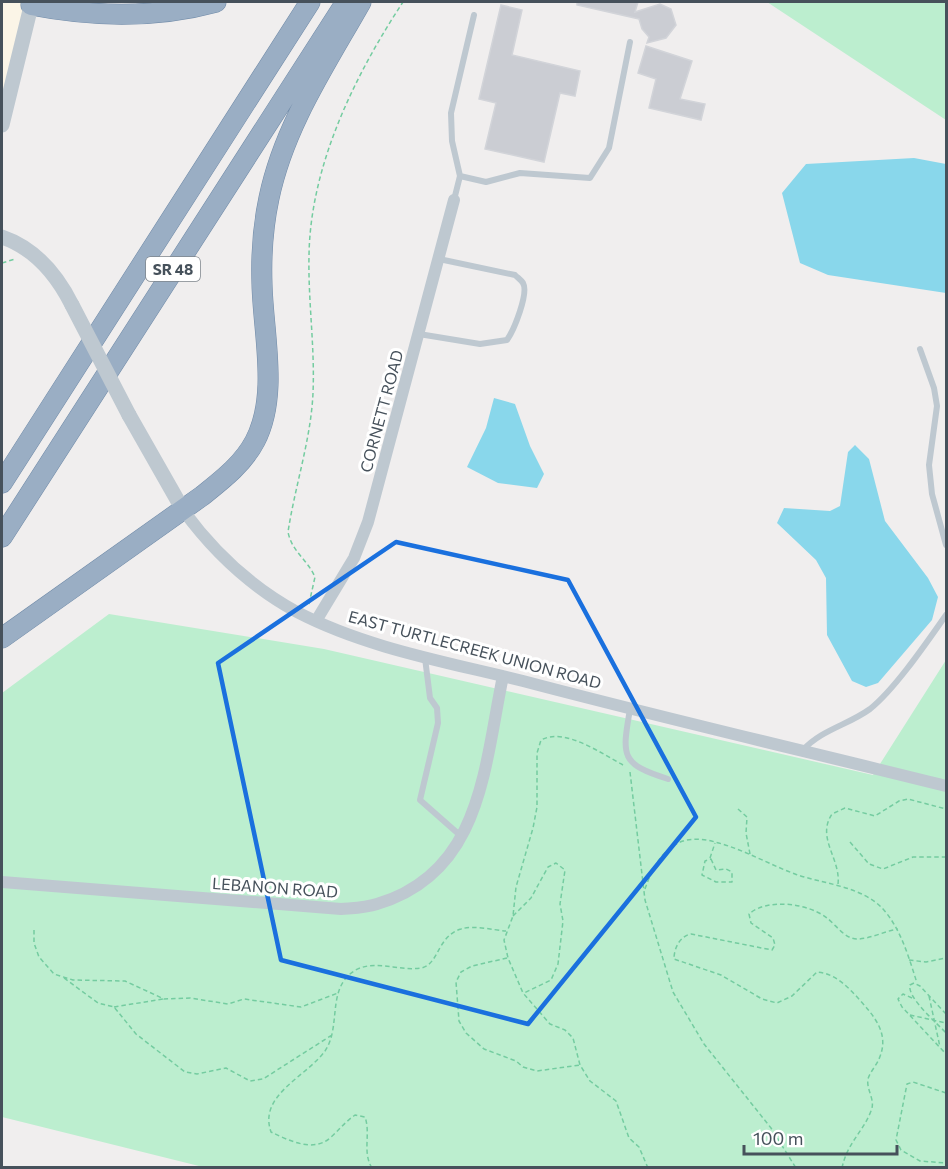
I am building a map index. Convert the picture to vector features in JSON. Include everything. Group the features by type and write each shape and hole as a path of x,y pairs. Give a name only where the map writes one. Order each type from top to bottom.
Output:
{"highway":[{"path":"29,3 67,12 144,14 174,12 216,2"},
{"name":"SR 48","path":"2,483 310,2"},
{"name":"SR 48","path":"2,537 346,2"},
{"path":"2,638 226,477 242,460 261,427 267,390 262,262 269,198 287,140 300,111 361,2"}],"street":[{"path":"2,125 29,3"},
{"name":"CORNETT ROAD","path":"316,621 350,567 368,522 454,200"},
{"name":"EAST TURTLECREEK UNION ROAD","path":"2,237 26,248 55,276 183,510 214,548 272,597 316,621 362,638 425,656 946,786"},
{"name":"LEBANON ROAD","path":"2,882 340,909 376,905 408,891 436,873 463,837 476,806 503,676"}],"lane":[{"path":"454,200 460,176 452,141 451,113 474,15"},
{"path":"460,176 486,182 520,173 590,178 609,148 630,42"},
{"path":"419,334 480,344 507,340 514,330 525,292 524,283 516,275 438,259"},
{"path":"920,349 936,397 933,442 928,465 932,494 946,545"},
{"path":"802,750 816,737 850,723 872,708 922,649 946,615"},
{"path":"425,656 430,698 437,708 438,723 420,800 463,837"},
{"path":"630,709 626,733 628,757 639,770 668,779"}],"path":[{"path":"304,615 315,577 294,550 288,532 313,393 309,255 312,213 322,172 343,115 386,27 403,2"},
{"path":"648,1167 639,1147 629,1138 616,1101 590,1081 580,1065 573,1038 564,1030 550,1024 524,993 508,958 504,939 513,916 516,886 537,807 537,753 541,740 548,736 590,746 629,768 644,890 673,992 704,1044 771,1128 796,1167"},
{"path":"838,885 837,862 826,836 832,814 845,808 875,816 899,801 908,799 946,809"},
{"path":"738,809 747,817 746,833 750,855"},
{"path":"644,890 660,858 670,848 691,840 715,842 796,875 838,885 882,908 898,929 917,983 946,1014"},
{"path":"709,860 714,861 716,870 726,869 732,872 732,882 716,882 703,877 702,870 705,861 709,860 715,842"},
{"path":"850,843 869,864 883,869 914,857 946,857"},
{"path":"513,916 531,898 548,867 556,863 565,870 560,904 563,921 558,964 551,980 524,993"},
{"path":"842,1167 850,1143 871,1112 872,1101 868,1080 884,1047 884,1037 866,1007 850,989 822,972 812,976 786,1000 770,1002 721,975 674,959 675,951 685,935 691,934 772,950 776,945 773,938 751,923 749,914 757,906 775,904 816,911 847,936 856,940 898,929"},
{"path":"372,1167 367,1160 369,1127 365,1117 355,1115 343,1123 328,1140 300,1145 271,1132 267,1120 270,1106 325,1050 333,1035 339,993 347,977 362,969 385,964 421,968 431,964 444,938 462,928 507,931"},
{"path":"34,930 34,942 39,957 54,974 73,980 125,981 164,999"},
{"path":"508,958 472,966 461,972 456,982 459,1021 466,1034 484,1049 516,1062 523,1068 537,1071 580,1065"},
{"path":"909,960 926,962 946,958"},
{"path":"62,976 81,993 98,1003 114,1007 164,999 190,998 228,1004 244,999 301,1007 339,993"},
{"path":"917,983 911,983 909,987 913,998 946,1033"},
{"path":"913,998 903,994 898,999 946,1054"},
{"path":"929,995 941,1048"},
{"path":"114,1007 136,1034 185,1072 198,1074 226,1068 250,1081 263,1079 333,1035"},
{"path":"909,1014 946,1023"},
{"path":"946,1093 913,1082 907,1084 896,1140 901,1150 911,1158 932,1164 946,1163"}],"highlighted area":[{"path":"396,542 568,580 696,817 528,1024 281,960 218,663"}],"shaded area":[{"path":"2,2 32,2 2,122"}],"green space":[{"path":"767,2 946,2 946,120"},
{"path":"109,614 324,649 873,775 946,660 946,1167 203,1167 2,1117 2,693"}],"water":[{"path":"914,158 946,164 946,293 828,275 800,263 782,193 806,164"},
{"path":"494,398 515,404 530,446 544,474 537,488 498,483 467,467 486,428"},
{"path":"855,445 869,459 885,521 928,578 938,597 932,620 878,683 866,687 852,681 827,635 826,578 816,560 777,523 784,508 830,511 840,506 848,452"}],"building":[{"path":"577,2 638,2 635,12 660,4 671,9 676,25 666,38 647,43 649,37 642,29 639,19 577,5"},
{"path":"501,5 522,10 512,55 580,71 575,96 560,93 544,162 485,149 496,103 479,99"},
{"path":"646,46 692,61 680,99 705,104 701,120 649,108 656,79 638,73"}]}
